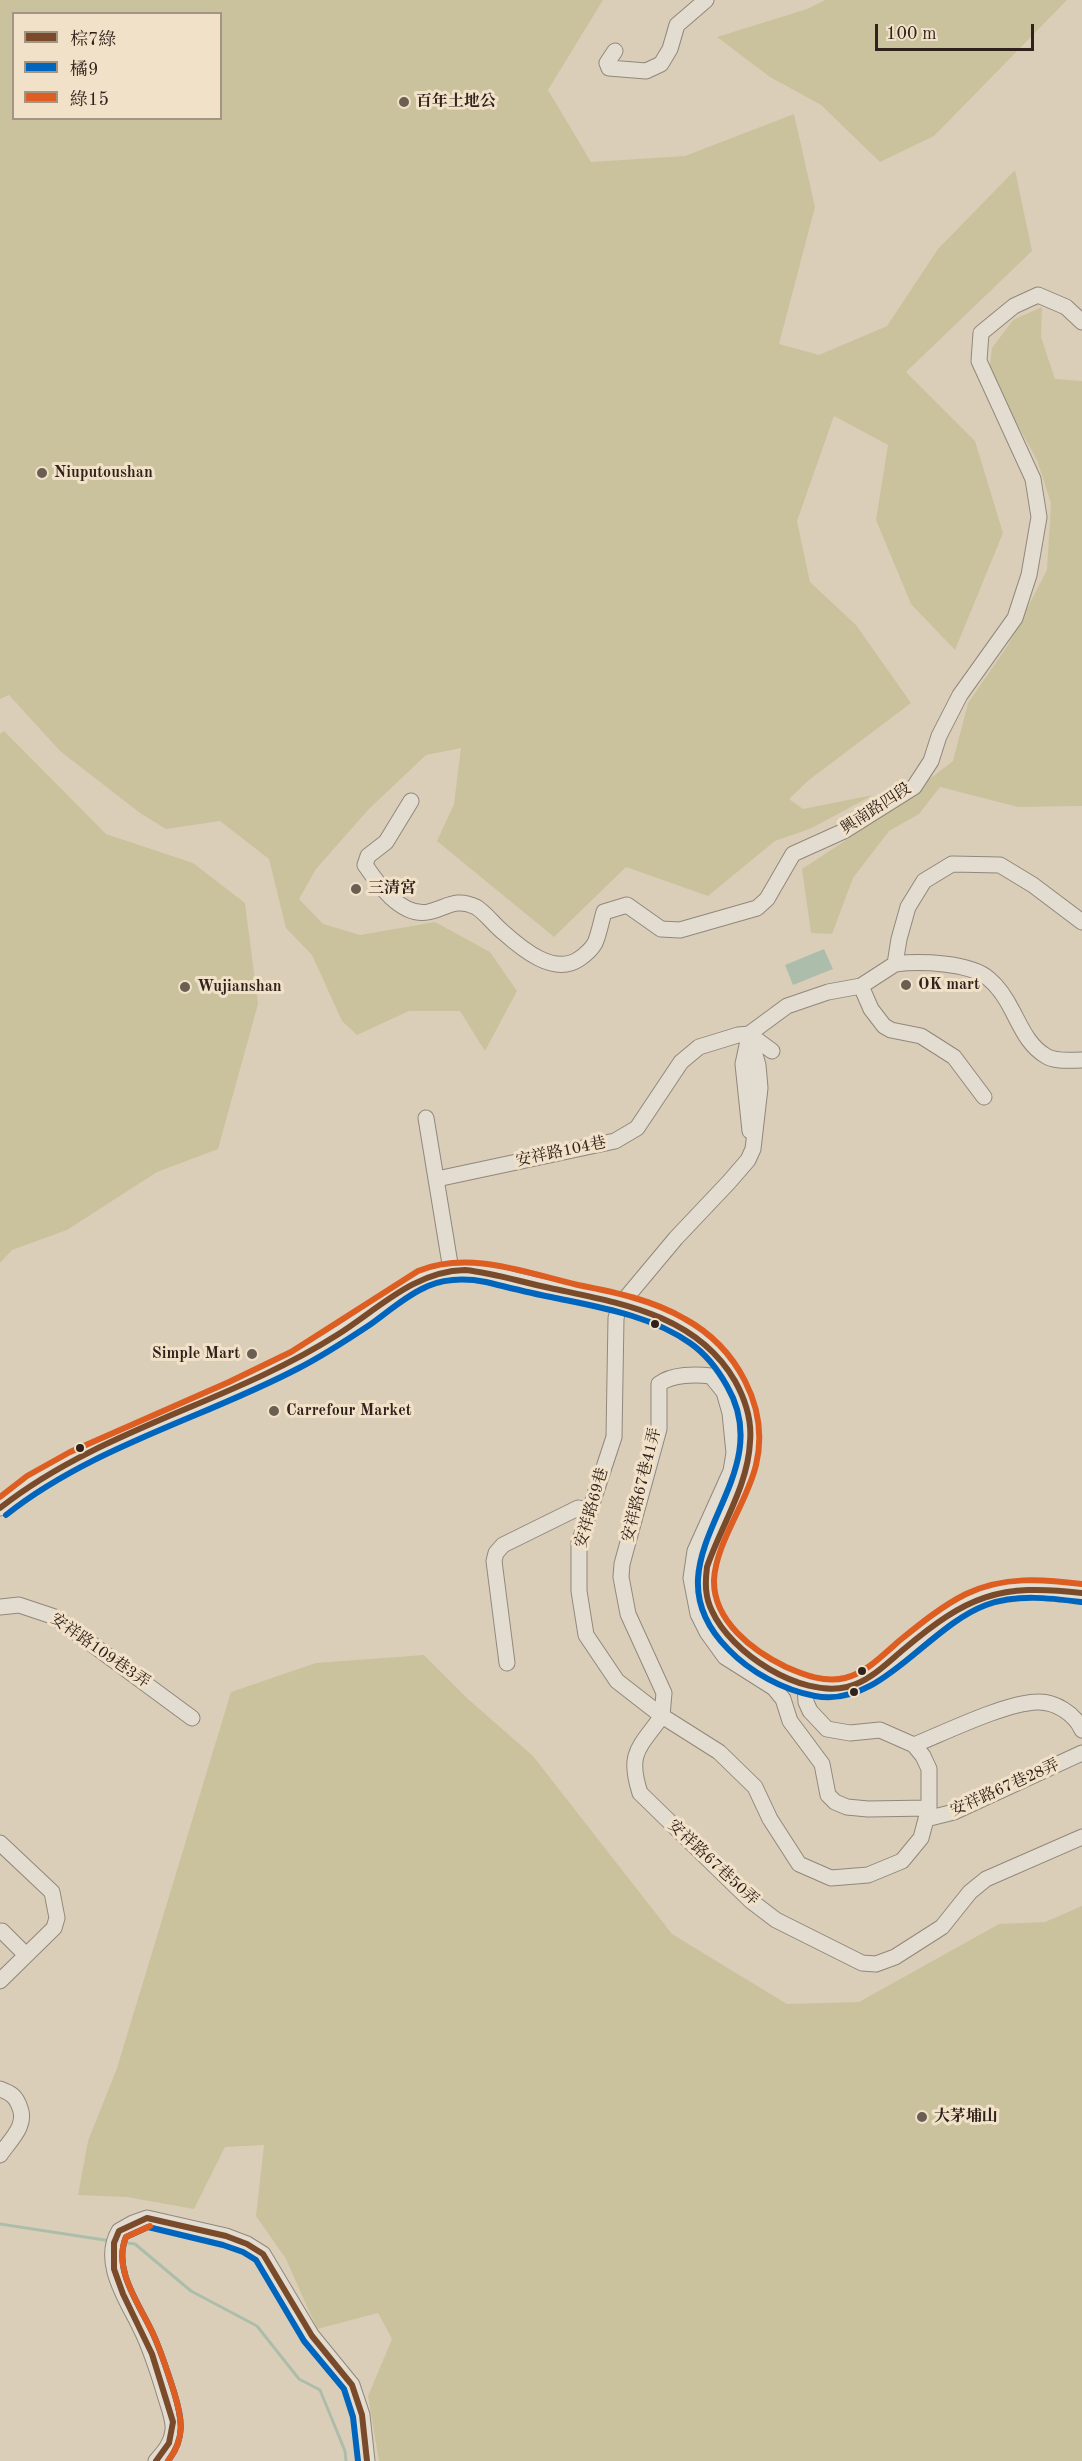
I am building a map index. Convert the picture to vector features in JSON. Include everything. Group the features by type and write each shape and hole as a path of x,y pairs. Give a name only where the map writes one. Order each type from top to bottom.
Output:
{"street":[{"path":"615,51 607,63 609,69 646,71 661,64 670,49 677,25 706,0"},
{"name":"興南路四段","path":"411,801 386,842 368,856 365,865 391,897 408,910 426,912 459,902 477,908 504,934 537,957 555,966 569,965 586,954 594,944 604,912 619,907 627,905 661,929 680,930 757,908 767,899 793,854 844,831 914,787 931,761 939,736 960,695 1015,618 1029,575 1039,517 1032,479 980,361 981,333 1014,306 1038,295 1066,307 1082,322"},
{"path":"895,964 908,907 924,880 951,864 1000,865 1033,885 1082,922"},
{"path":"749,1034 787,1006 828,992 861,986 895,964 936,962 963,968 987,977 1005,998 1025,1037 1044,1056 1052,1059 1082,1060"},
{"path":"861,986 871,1009 884,1026 891,1030 921,1036 954,1057 984,1097"},
{"path":"749,1034 772,1051"},
{"path":"620,1305 676,1238 748,1160 753,1149 760,1088 758,1065 749,1034"},
{"name":"安祥路104巷","path":"437,1179 615,1141 637,1128 681,1062 699,1047 738,1035 749,1034"},
{"path":"426,1118 451,1270"},
{"path":"0,1508 40,1478 95,1449 262,1377 298,1359 351,1327 412,1283 451,1270 462,1270 493,1275 652,1314 696,1336 727,1367 742,1396 748,1416 747,1470 706,1569 708,1601 713,1617 740,1648 761,1664 805,1684 834,1689 849,1687 867,1678 951,1613 983,1596 1009,1590 1035,1589 1082,1593"},
{"name":"安祥路69巷","path":"620,1305 615,1330 614,1437 579,1543 579,1591 586,1635 617,1681 662,1716 719,1752 755,1787 770,1819 799,1864 831,1878 868,1875 902,1861 921,1838 928,1814"},
{"name":"安祥路67巷41弄","path":"662,1716 663,1693 628,1614 621,1577 622,1564 659,1429 659,1384 665,1380 711,1376 724,1392 733,1431 734,1452 732,1471 695,1551 691,1578 698,1614 706,1632 725,1657 774,1688 783,1700 790,1721 822,1764 828,1795 835,1802 847,1807 928,1814"},
{"path":"507,1663 494,1561 496,1553 503,1545 578,1508 589,1510"},
{"name":"安祥路109巷3弄","path":"0,1607 19,1605 55,1617 192,1718"},
{"path":"805,1684 806,1702 810,1711 827,1729 850,1733 880,1730 914,1744 929,1769 928,1814"},
{"path":"914,1744 1014,1705 1037,1702 1052,1703 1067,1713 1082,1730"},
{"name":"安祥路67巷50弄","path":"662,1716 635,1753 633,1772 640,1793 751,1901 777,1920 862,1963 876,1964 895,1957 942,1927 970,1892 986,1879 1082,1837"},
{"name":"安祥路67巷28弄","path":"928,1814 954,1812 1082,1753"},
{"path":"0,1843 52,1892 57,1918 54,1928 0,1981"},
{"path":"2,1931 26,1955"},
{"path":"0,2089 10,2092 17,2098 23,2117 22,2124 0,2155"},
{"path":"156,2461 168,2447 173,2429 171,2414 142,2330 123,2297 112,2250 119,2231 147,2218 226,2236 248,2244 263,2254 312,2336 352,2385 362,2415 367,2461"}],"shaded area":[{"path":"0,0 603,0 548,90 591,162 685,156 794,114 815,207 779,344 819,355 887,326 938,249 1015,170 1032,251 906,372 975,441 1003,533 955,650 911,604 876,520 888,445 834,416 797,521 810,582 856,625 911,703 809,780 789,799 803,809 873,795 812,828 775,841 708,896 626,867 554,937 437,841 454,804 461,748 426,755 368,810 316,869 299,899 323,924 360,935 435,922 490,952 517,991 485,1051 460,1011 409,1011 357,1035 342,1021 312,955 286,928 269,859 220,821 166,829 140,813 60,751 9,695 0,699"},
{"path":"825,0 1067,0 934,136 880,162 821,105 770,77 717,37 807,9"},
{"path":"1042,307 1041,337 1055,379 1082,381 1082,806 1018,807 940,787 919,814 889,831 853,878 832,934 811,933 802,869 875,821 953,761 968,703 1008,645 1047,570 1051,503 1037,460 989,373 992,348 1013,320"},
{"path":"4,731 106,834 193,863 245,903 258,1004 218,1149 157,1172 67,1230 12,1250 0,1263 0,734"},
{"path":"824,949 833,969 793,985 785,965"},
{"path":"424,1655 468,1699 533,1756 672,1934 787,2004 859,2002 999,1924 1045,1922 1082,1906 1082,2461 379,2461 368,2396 392,2339 378,2313 317,2329 286,2259 256,2216 264,2145 225,2147 194,2209 127,2197 78,2195 88,2141 117,2068 231,1692 316,1663"}],"waterway":[{"path":"0,2224 111,2241"},
{"path":"120,2242 135,2244 191,2291 257,2326 299,2379 320,2390 345,2451 346,2461"}],"transit line":[{"name":"綠15","path":"0,1497 27,1476 70,1452 291,1352 418,1271 438,1265 478,1263 619,1294 673,1312 703,1331 720,1345 734,1362 753,1401 758,1422 759,1443 752,1479 720,1551 714,1580 715,1595 720,1609 737,1633 773,1660 815,1677 830,1680 845,1678 867,1668 940,1610 980,1588 1023,1580 1082,1584"},
{"name":"棕7綠","path":"0,1508 39,1481 80,1457 296,1359 337,1335 413,1284 446,1272 465,1270 497,1275 629,1306 678,1326 699,1340 719,1358 735,1381 745,1403 749,1418 750,1442 739,1490 707,1567 707,1595 712,1611 721,1627 734,1642 769,1669 809,1686 828,1689 847,1687 863,1681 947,1616 985,1597 1028,1590 1082,1593"},
{"name":"橘9","path":"6,1515 39,1491 111,1452 307,1364 420,1290 442,1281 471,1280 623,1313 658,1325 690,1343 716,1368 727,1386 740,1422 739,1456 729,1488 703,1551 698,1583 704,1615 728,1649 746,1665 779,1685 815,1696 839,1697 861,1690 882,1679 944,1630 964,1616 986,1605 1022,1598 1081,1602"},
{"name":"棕7綠","path":"156,2461 169,2443 173,2422 152,2354 123,2294 114,2269 114,2243 119,2231 147,2218 226,2236 247,2244 263,2254 312,2336 352,2385 362,2415 367,2461"},
{"name":"綠15","path":"150,2226 126,2237 123,2263 130,2288 160,2350 179,2411 180,2436 168,2461"},
{"name":"橘9","path":"168,2461 180,2436 179,2411 160,2350 130,2288 123,2263 126,2237 148,2227 223,2245 243,2252 256,2260 304,2341 344,2389 353,2417 358,2461"}],"place":[{"name":"百年土地公","path":"404,102"},
{"name":"Niuputoushan","path":"42,473"},
{"name":"三清宮","path":"356,889"},
{"name":"OK mart","path":"906,985"},
{"name":"Wujianshan","path":"185,987"},
{"name":"Simple Mart","path":"252,1354"},
{"name":"Carrefour Market","path":"274,1411"},
{"name":"大茅埔山","path":"922,2117"}]}
